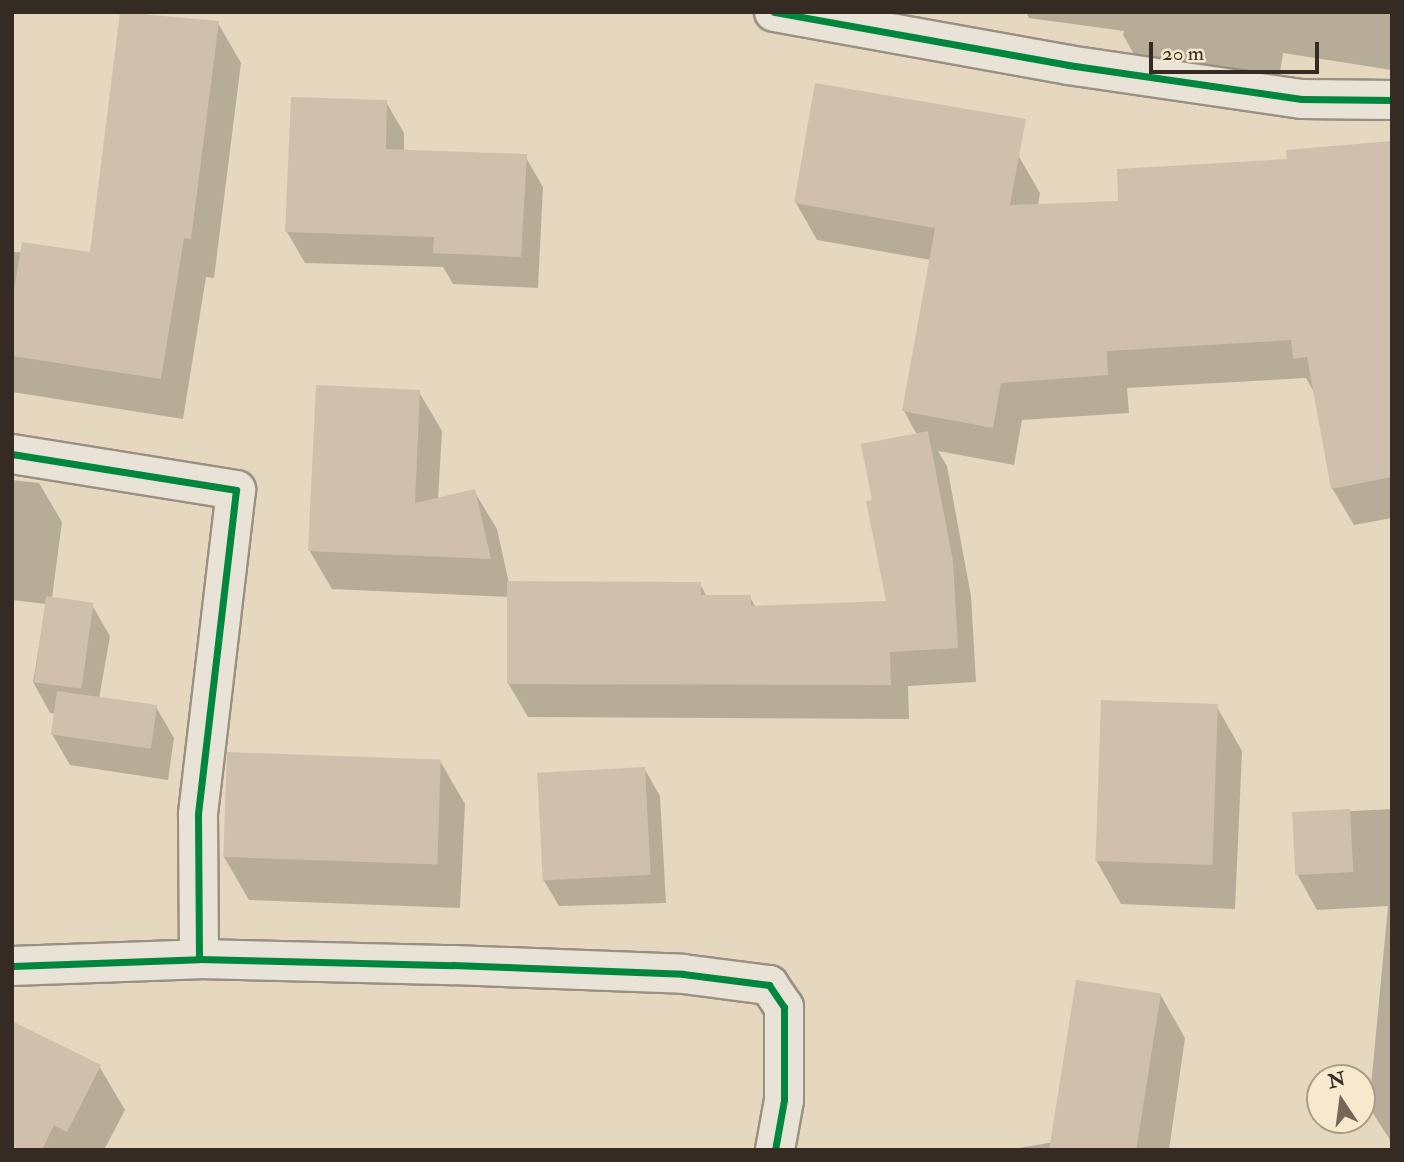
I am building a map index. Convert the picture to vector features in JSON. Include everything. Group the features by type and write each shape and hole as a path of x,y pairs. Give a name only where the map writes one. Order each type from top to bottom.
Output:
{"street":[{"path":"774,12 1068,65 1289,97 1392,100"},
{"path":"12,454 236,490 198,815 199,959"},
{"path":"12,966 199,959 683,974 769,985 784,1007 784,1100 775,1150"}],"building":[{"path":"120,12 219,21 191,239 184,238 161,379 12,356 12,301 22,242 90,252"},
{"path":"815,83 1026,119 1010,205 1118,201 1117,169 1287,159 1286,150 1392,141 1392,477 1331,489 1307,357 1293,359 1291,340 1107,351 1108,375 1001,383 993,428 902,411 935,228 794,203"},
{"path":"291,97 387,100 386,149 527,154 521,257 433,253 434,237 285,232"},
{"path":"316,385 420,390 415,503 475,489 491,559 308,551"},
{"path":"928,431 953,561 958,648 890,652 891,685 507,684 507,581 701,582 701,595 751,595 751,606 886,601 866,501 872,500 861,444"},
{"path":"46,596 94,603 81,689 34,682"},
{"path":"57,691 157,705 151,749 51,735"},
{"path":"1101,700 1218,704 1212,865 1095,861"},
{"path":"227,752 441,759 437,864 223,857"},
{"path":"645,767 651,875 543,881 537,773"},
{"path":"1350,809 1353,872 1295,875 1292,812"},
{"path":"1076,980 1161,993 1136,1150 1049,1150"},
{"path":"12,1021 101,1065 67,1132 54,1125 42,1150 12,1150"}],"cycle path":[{"path":"774,12 1068,65 1302,99 1392,100"},
{"path":"12,454 236,490 198,815 199,959"},
{"path":"12,966 199,959 453,965 683,974 769,985 784,1007 784,1100 775,1150"}]}
